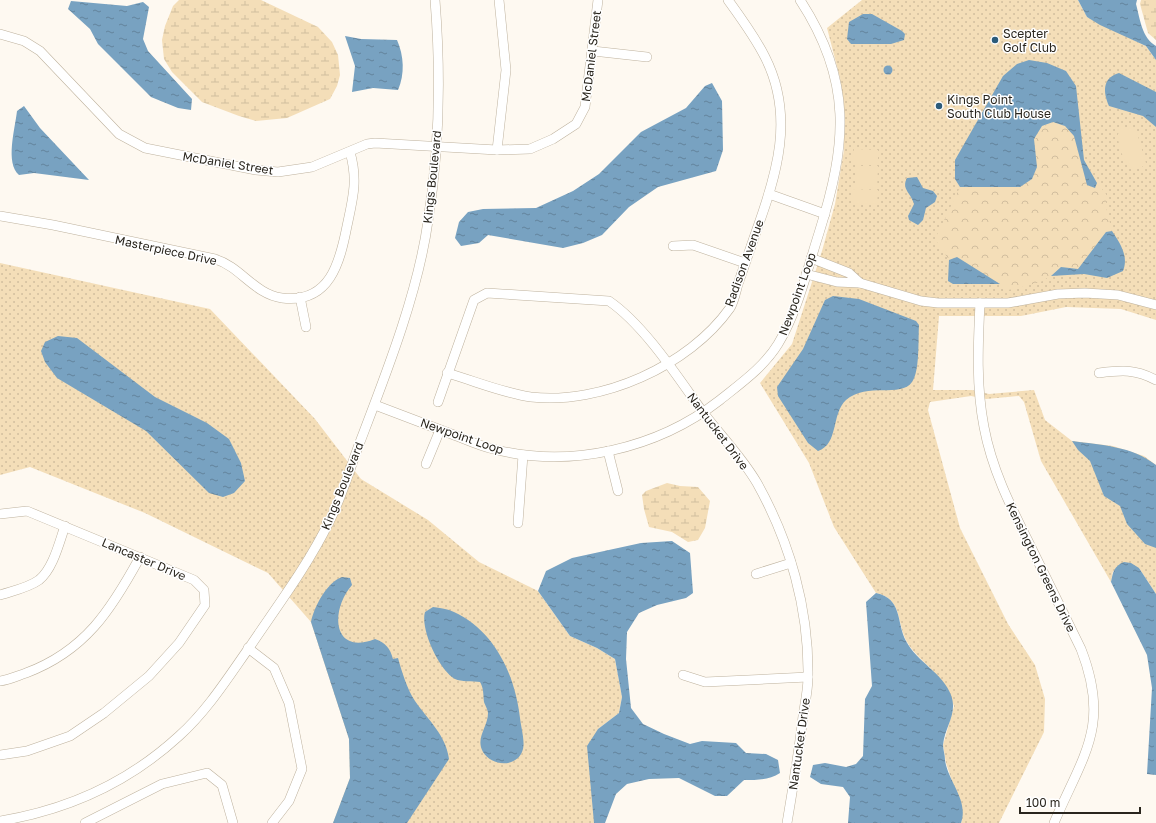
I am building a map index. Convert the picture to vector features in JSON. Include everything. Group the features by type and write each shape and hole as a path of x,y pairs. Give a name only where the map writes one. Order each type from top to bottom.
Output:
{"street":[{"name":"Kings Boulevard","path":"0,821 29,816 66,805 125,777 180,736 207,706 248,648 291,586 330,521 375,405 416,278 428,222 440,93 436,0"},
{"path":"498,150 506,70 499,0"},
{"name":"McDaniel Street","path":"0,34 24,41 40,51 119,134 145,148 256,170 278,172 312,167 375,142 498,150 530,149 553,139 576,124 585,107 598,0"},
{"name":"Radison Avenue","path":"447,373 511,393 531,397 559,398 592,394 626,385 669,364 702,338 730,307 769,194 779,156 781,108 778,92 765,57 728,0"},
{"name":"Newpoint Loop","path":"375,405 491,449 523,455 556,458 608,451 633,445 666,433 704,412 760,368 777,345 788,325 825,214 837,166 840,122 839,100 834,71 826,45 816,25 800,0"},
{"path":"592,51 647,56"},
{"name":"Masterpiece Drive","path":"0,216 53,225 215,259 235,269 252,285 265,293 282,298 300,297 312,293 324,284 332,276 339,262 355,188 354,170 350,152"},
{"path":"769,194 825,214"},
{"path":"673,246 693,245 745,263"},
{"path":"811,258 849,273 860,283"},
{"path":"806,274 837,282 860,283 920,301 980,303 1015,302 1058,294 1085,293 1118,295 1156,305"},
{"name":"Nantucket Drive","path":"438,402 474,300 487,293 609,301 621,310 669,364 756,482 779,530 791,563 799,594 806,630 808,677 798,759 786,823"},
{"path":"300,297 306,327"},
{"name":"Kensington Greens Drive","path":"980,303 978,370 984,427 991,454 998,477 1081,649 1088,668 1093,689 1095,708 1092,733 1086,754 1054,823"},
{"path":"1099,373 1126,370 1143,373 1156,380"},
{"path":"426,464 440,430"},
{"path":"608,451 618,491"},
{"path":"518,523 523,455"},
{"name":"Lancaster Drive","path":"0,514 27,511 194,580 204,590 205,605 179,643 149,676 104,712 70,736 27,751 0,755"},
{"path":"0,594 24,587 39,580 48,567 65,526"},
{"path":"0,681 47,665 84,639 117,598 140,557"},
{"path":"756,574 791,563"},
{"path":"248,648 274,668 289,704 302,769 290,801 272,823"},
{"path":"683,675 705,682 808,677"},
{"path":"85,823 162,784 207,773 222,785 233,823"}],"green space":[{"path":"179,0 261,0 318,27 332,42 338,55 340,75 337,86 330,99 287,118 256,121 202,102 172,72 164,59 162,40 165,26 173,6"},
{"name":"Scepter Golf Club","path":"862,0 1078,0 1087,17 1146,46 1156,60 1156,320 1121,309 1066,307 1021,316 939,316 933,390 972,390 989,394 1034,390 1045,420 1072,441 1113,446 1144,456 1156,465 1156,594 1139,568 1113,571 1111,582 1041,461 1024,402 1019,396 986,399 971,396 930,402 928,410 960,528 1008,624 1035,665 1045,699 1044,732 999,823 961,823 962,820 946,763 943,745 954,706 937,676 914,652 907,642 898,612 891,600 876,593 834,527 809,463 760,383 792,344 822,251 835,204 844,150 844,118 840,78 827,28"},
{"path":"1141,0 1156,0 1156,40 1148,33 1140,4"},
{"path":"1053,122 1065,126 1074,136 1087,185 1095,188 1097,183 1106,194 1106,207 1112,231 1106,232 1078,269 1061,267 1043,281 1007,290 957,257 949,260 935,239 960,187 1020,187 1037,167 1035,140 1037,135 1040,130"},
{"path":"1121,129 1133,129 1137,133 1146,163 1140,168 1134,169 1129,166 1122,154 1118,134"},
{"path":"854,149 878,150 878,164 852,164"},
{"path":"855,166 878,166 877,188 855,187"},
{"path":"852,189 878,190 877,204 852,203"},
{"path":"0,263 210,309 315,419 361,479 428,520 479,562 538,591 570,636 597,648 615,659 622,697 619,713 598,729 594,823 333,823 350,778 349,739 311,622 268,573 145,513 30,467 0,475"},
{"path":"667,483 680,486 698,487 710,501 705,528 698,540 688,542 672,532 649,527 642,495 646,491"}],"water":[{"path":"1078,0 1137,0 1136,4 1142,28 1151,43 1156,46 1156,60 1146,46 1100,25 1087,17"},
{"path":"71,1 127,6 143,2 149,7 143,39 148,51 192,99 191,110 178,108 151,97 98,44 90,29 68,9"},
{"path":"863,14 872,14 902,31 905,34 904,40 891,44 851,44 847,39 849,22"},
{"path":"345,36 361,39 397,40 403,65 402,78 398,90 373,88 352,92 355,66"},
{"path":"1029,60 1047,63 1066,71 1076,86 1084,160 1097,183 1095,188 1087,185 1074,136 1065,126 1053,122 1042,126 1034,139 1037,167 1032,179 1020,187 960,187 955,179 955,160 1003,76 1017,64"},
{"path":"886,66 890,66 892,70 890,74 886,74 884,72 884,68"},
{"path":"1119,73 1156,92 1156,127 1143,116 1109,106 1105,86 1109,78"},
{"path":"712,83 722,101 723,150 716,171 658,187 629,207 602,235 583,243 563,248 488,235 479,243 461,246 455,238 459,222 468,212 483,209 536,208 573,191 599,174 641,132 686,108 705,86"},
{"path":"24,106 40,128 89,180 34,173 19,175 12,162 12,145 17,111"},
{"path":"917,177 923,188 933,191 937,196 935,202 926,208 923,220 918,225 909,220 908,216 914,204 905,185 907,178"},
{"path":"1112,231 1123,250 1125,265 1123,271 1107,278 1084,274 1051,276 1061,267 1078,269 1106,232"},
{"path":"957,257 1000,284 953,284 948,281 949,260"},
{"path":"833,296 859,299 916,321 919,325 918,355 915,377 907,387 892,390 864,392 854,395 846,400 838,413 829,442 825,447 818,451 808,443 778,396 777,387 803,349 825,300"},
{"path":"58,336 77,338 155,397 207,423 229,439 241,463 245,481 234,493 223,497 209,493 146,431 57,378 45,362 41,351 45,342"},
{"path":"1072,441 1105,445 1127,450 1156,465 1156,548 1145,544 1127,524 1120,506 1104,496 1090,461 1078,450"},
{"path":"672,541 690,553 693,593 686,598 657,605 639,613 627,632 626,659 631,708 643,724 690,744 702,741 736,743 746,753 766,754 778,760 780,773 758,780 744,780 727,796 715,796 679,778 649,779 627,784 616,794 605,823 594,823 587,746 598,729 619,713 622,697 615,659 597,648 570,636 538,591 546,571 572,558 641,543"},
{"path":"1124,562 1131,563 1139,568 1156,594 1156,775 1147,774 1152,688 1147,655 1111,582 1114,570 1118,565"},
{"path":"342,577 350,578 352,585 340,606 338,618 339,628 343,636 350,641 361,643 375,639 387,646 393,659 398,658 412,696 436,728 447,750 449,759 407,823 333,823 350,778 349,739 311,622 318,602 326,589"},
{"path":"876,593 891,600 895,606 906,641 917,655 942,680 951,695 953,708 944,738 943,747 947,768 962,807 963,815 961,823 848,823 850,797 843,787 821,784 810,777 813,765 825,763 846,767 856,764 863,756 865,699 872,686 866,602"},
{"path":"433,607 452,611 468,620 492,643 500,656 508,671 513,686 523,734 523,749 516,760 498,763 492,761 483,752 480,742 488,713 484,702 482,687 480,682 455,679 443,667 437,658 428,638 424,619 425,612"}],"place":[{"name":"Scepter Golf Club","path":"995,40"},
{"name":"Kings Point South Club House","path":"939,106"}]}
